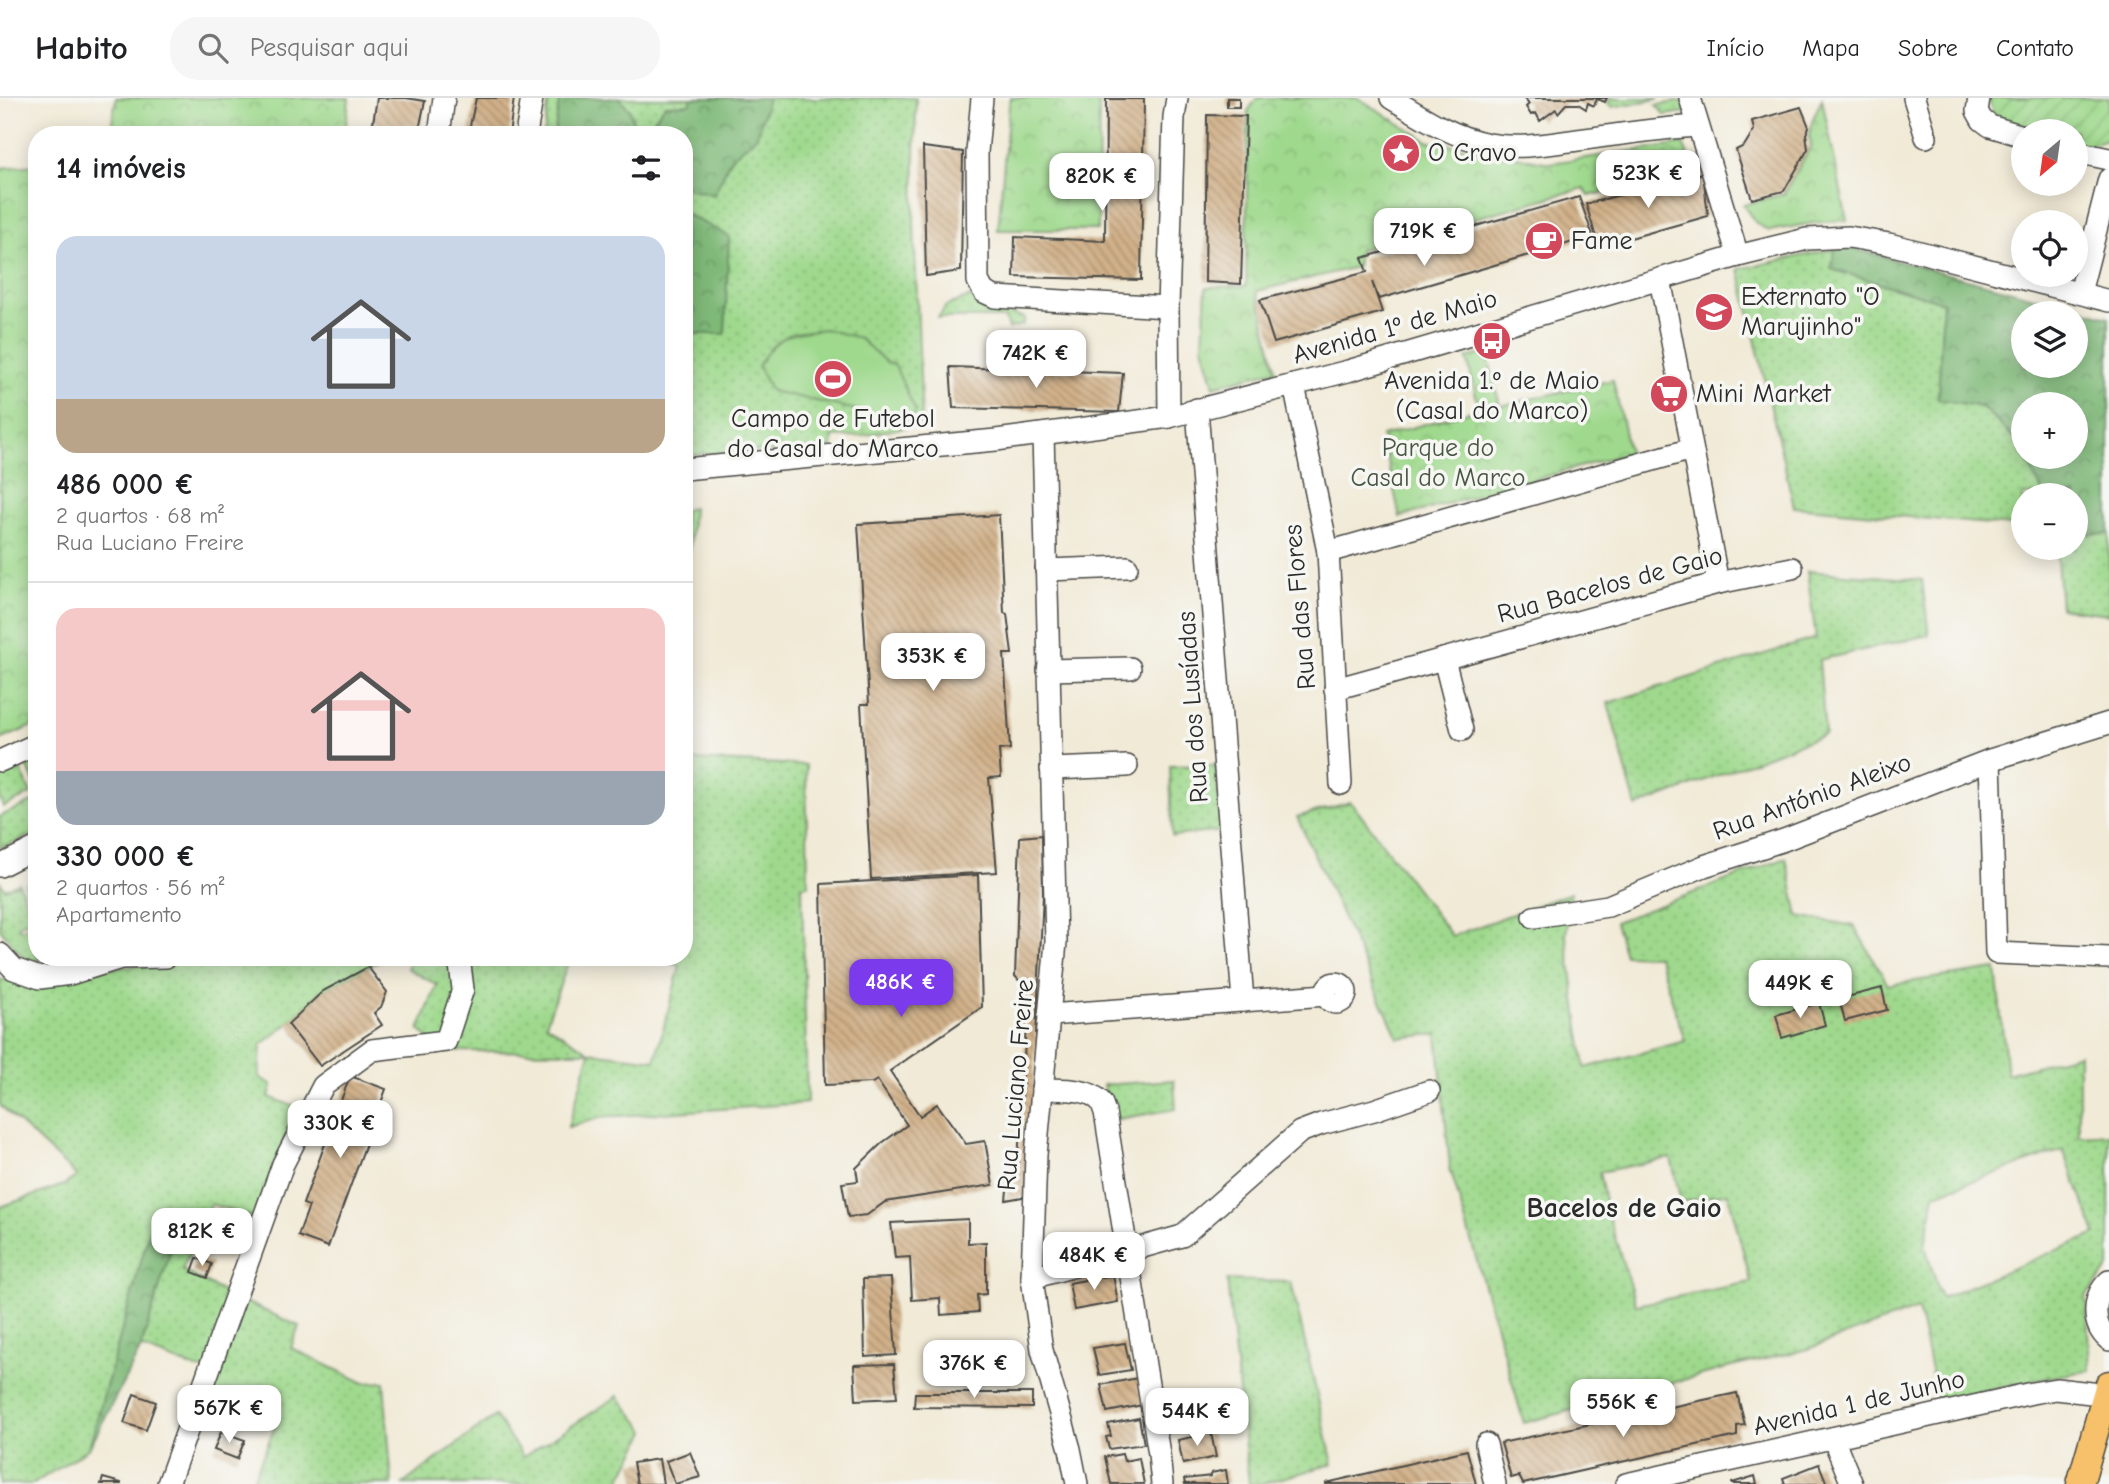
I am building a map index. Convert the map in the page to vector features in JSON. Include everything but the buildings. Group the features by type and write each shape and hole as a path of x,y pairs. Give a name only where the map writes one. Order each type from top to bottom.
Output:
{"main road":[{"path":"2080,1484 2108,1391"}],"street":[{"path":"440,126 444,98"},
{"path":"527,126 532,98"},
{"path":"982,98 977,152 978,281 984,292 995,297 1037,301 1168,307"},
{"path":"1169,417 1168,307 1174,117 1177,98"},
{"path":"1391,98 1447,131 1503,146 1535,146 1661,128 1698,126"},
{"path":"1690,98 1738,256"},
{"path":"1914,98 1926,137"},
{"path":"1979,98 1977,111 1986,123 2011,132"},
{"path":"2088,155 2109,159"},
{"path":"2080,293 2109,179"},
{"name":"Avenida 1º de Maio","path":"693,468 1043,434 1169,417 1294,385 1738,256 1807,239 1849,237 1902,247 2109,301"},
{"path":"1660,279 1718,583"},
{"name":"Rua das Flores","path":"1294,385 1328,552 1341,785"},
{"name":"Rua dos Lusíadas","path":"1197,409 1243,1001"},
{"name":"Rua Luciano Freire","path":"1043,434 1056,942 1036,1155 1032,1278 1042,1350 1077,1484"},
{"path":"1328,552 1692,449"},
{"path":"1046,570 1127,568"},
{"name":"Rua Bacelos de Gaio","path":"1335,689 1718,583 1792,568"},
{"path":"1444,659 1462,730"},
{"path":"1048,670 1130,668"},
{"name":"Rua António Aleixo","path":"1534,917 1608,906 1704,866 1784,840 1990,760 2109,723"},
{"path":"0,761 28,748"},
{"path":"1990,760 1996,953 2109,958"},
{"path":"1051,769 1127,766"},
{"path":"0,866 28,852"},
{"path":"0,954 14,970 40,978 70,974 96,966"},
{"path":"168,1484 283,1164 323,1086 372,1050 446,1041 463,989 460,966"},
{"path":"1049,1015 1326,995"},
{"path":"1042,1089 1075,1091 1091,1095 1100,1101 1108,1131 1162,1484"},
{"path":"1032,1278 1182,1236 1300,1132 1430,1091"},
{"path":"2109,1281 2099,1295 2096,1308 2101,1334 2109,1340"},
{"name":"Avenida 1 de Junho","path":"1626,1484 1690,1477 1833,1438 2032,1393 2056,1389 2108,1391"},
{"path":"1833,1438 1852,1484"},
{"path":"1486,1444 1495,1484"}],"green space":[{"path":"116,98 349,98 346,126 111,126"},
{"path":"549,98 916,98 914,222 922,424 861,436 833,437 832,448 693,455 693,126 545,126"},
{"path":"560,98 619,98 630,110 634,126 555,126"},
{"path":"692,98 768,98 757,136 731,158 714,195 693,189 693,126 654,126 653,121 665,105 690,104"},
{"path":"1011,98 1099,98 1098,230 998,230"},
{"path":"1257,98 1358,98 1428,141 1550,163 1683,144 1694,168 1589,196 1584,188 1359,250 1357,267 1257,291 1276,370 1214,386 1203,346 1206,287 1246,286 1248,111"},
{"path":"1610,98 1658,99 1612,107 1608,103"},
{"path":"1987,98 2109,98 2109,139 2088,146 2088,119 2011,119 2011,125 1997,121"},
{"path":"1822,99 1847,220 1769,231 1756,223 1743,205 1784,194 1811,146 1811,127"},
{"path":"1684,101 1687,112 1665,115 1656,105"},
{"path":"28,166 28,728 0,740 0,168"},
{"path":"693,218 729,236 725,334 693,334"},
{"path":"1851,248 2049,301 2011,301 2011,378 2088,378 2088,311 2109,317 2109,534 2088,533 2088,483 2038,483 2031,469 2088,469 2088,392 2011,392 2011,435 1982,407 1938,399 1943,302 1831,269 1835,249"},
{"path":"1835,249 1831,269 1943,302 1938,399 1982,407 2011,436 2011,469 2031,469 2038,483 2011,483 2011,526 1794,507 1739,269"},
{"path":"975,295 994,309 1025,318 1023,325 1008,329 1005,318 938,318 946,306"},
{"name":"Campo de Futebol do Casal do Marco","path":"825,329 859,338 887,363 894,364 916,412 903,427 866,412 771,391 758,366 765,355 778,341 786,337"},
{"name":"Parque do Casal do Marco","path":"1487,352 1500,406 1613,380 1629,453 1400,517 1382,436 1479,409 1467,358"},
{"path":"2088,533 2109,534 2109,614 2061,608 2057,560 2088,560"},
{"path":"1807,571 1922,580 1929,635 1819,660 1825,734 1636,807 1608,703 1816,638"},
{"path":"693,760 806,765 808,885 802,886 807,1103 603,1117 568,1127 590,1052 655,1060 680,966 693,966"},
{"path":"19,765 28,787 28,795 3,807 0,799 0,774"},
{"path":"1215,765 1223,831 1172,836 1170,766"},
{"path":"1351,802 1452,936 1571,893 1566,936 1585,1068 1685,1041 1658,956 1625,955 1615,922 1786,858 1798,916 1854,926 1888,985 1996,969 2007,1074 2079,1054 2079,1136 2109,1134 2109,1268 2086,1296 2090,1370 1937,1399 1918,1309 1808,1349 1524,1423 1450,1168 1437,1034 1398,1038 1297,817","holes":["2063,1150 2096,1234 1941,1298 1925,1246 1935,1194","1671,1158 1681,1202 1728,1193 1751,1282 1636,1305 1608,1215 1599,1172"]},
{"path":"28,804 28,837 0,848 0,816"},
{"path":"0,882 5,889 19,883 28,906 28,921 19,925 20,930 28,927 28,963 0,929"},
{"path":"135,966 369,966 323,991 261,1045 259,1077 272,1085 269,1097 298,1108 253,1218 211,1204 182,1270 223,1292 299,1326 291,1348 364,1383 384,1382 392,1484 251,1484 275,1427 206,1408 219,1371 197,1369 141,1348 172,1246 150,1230 89,1448 33,1484 0,1484 0,1207 64,1185 77,1176 0,1105 0,980"},
{"path":"567,966 546,1024 590,1052 443,1051 419,1030 437,985 407,968"},
{"path":"1174,1080 1176,1109 1112,1120 1103,1085"},
{"path":"150,1229 172,1246 141,1348 89,1448"},
{"path":"1227,1280 1291,1282 1333,1464 1261,1484 1249,1484"},
{"path":"618,1396 646,1431 618,1484 403,1484 495,1416 523,1457"}],"place":[{"name":"O Cravo","path":"1401,153"},
{"name":"Fame","path":"1544,241"},
{"name":"Externato \"O Marujinho\"","path":"1714,312"},
{"name":"Avenida 1.º de Maio (Casal do Marco)","path":"1492,341"},
{"name":"Campo de Futebol do Casal do Marco","path":"833,379"},
{"name":"Mini Market","path":"1669,394"}],"district":[{"name":"Bacelos de Gaio","path":"1624,1208"}]}
